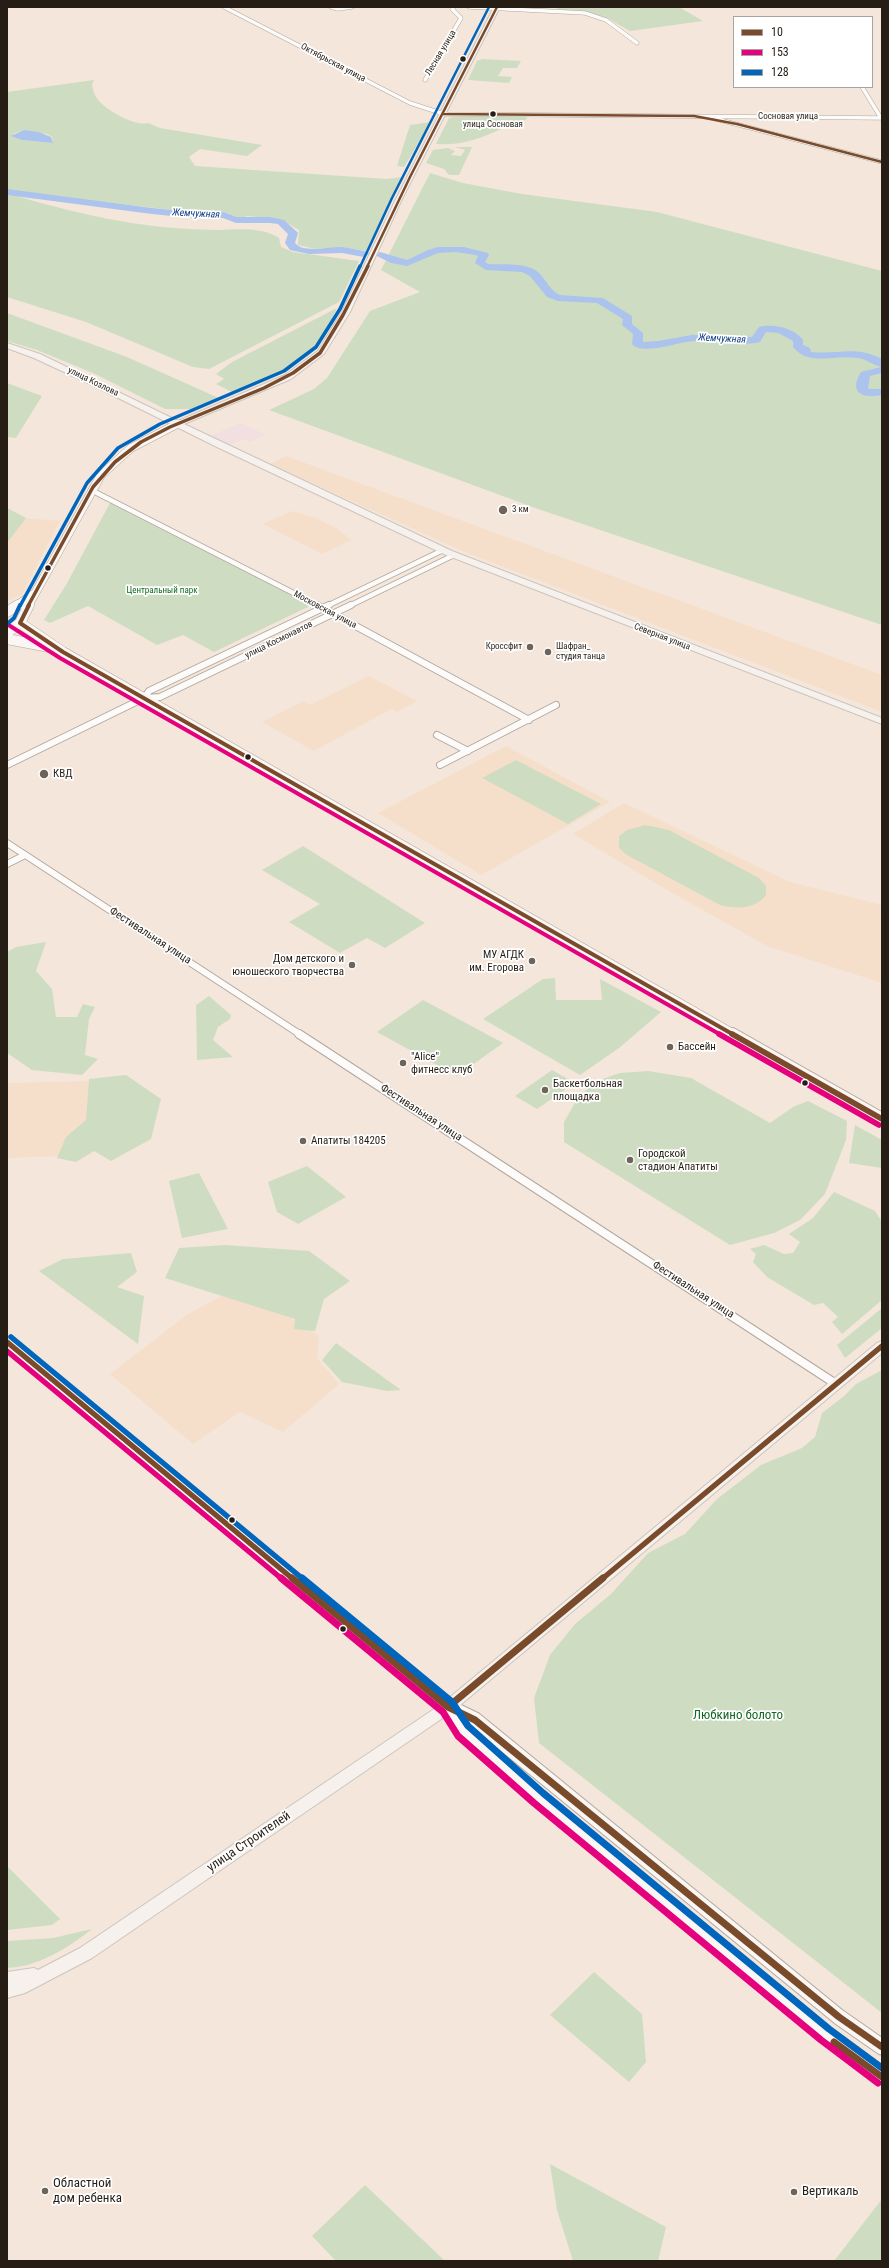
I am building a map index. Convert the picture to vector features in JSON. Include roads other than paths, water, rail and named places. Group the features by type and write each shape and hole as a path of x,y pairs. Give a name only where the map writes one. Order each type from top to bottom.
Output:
{"main road":[{"path":"177,424 249,395 288,377 321,352 346,312 398,201 444,114 497,7"},
{"name":"улица Козлова","path":"7,346 38,356 177,424"},
{"path":"177,424 443,550"},
{"name":"Северная улица","path":"443,550 882,720"},
{"name":"улица Строителей","path":"11,1986 48,1972 86,1953 448,1707 586,1594 882,1346"}],"street":[{"name":"Октябрьская улица","path":"224,7 410,103 444,114"},
{"path":"332,7 338,10 352,7"},
{"name":"Лесная улица","path":"425,80 461,18 452,9 454,7"},
{"path":"468,7 497,7 585,13 606,20 637,43"},
{"path":"863,88 882,118"},
{"name":"Сосновая улица","path":"444,114 882,118"},
{"name":"Сосновая улица","path":"694,116 737,124 882,162"},
{"path":"7,633 21,622 33,595 53,562 91,490 101,475 122,454 146,438 177,424"},
{"name":"Московская улица","path":"91,490 323,608 529,720"},
{"name":"улица Космонавтов","path":"144,698 149,691 443,550"},
{"name":"улица Космонавтов","path":"7,765 144,698 160,697 454,555"},
{"path":"7,612 33,595"},
{"path":"7,617 21,622 63,652 882,1119"},
{"path":"7,639 41,644 63,652"},
{"path":"440,765 556,705"},
{"path":"437,735 468,751"},
{"name":"Фестивальная улица","path":"7,843 836,1384"},
{"path":"7,864 25,855"},
{"path":"7,1342 448,1707 476,1720 839,2017 882,2047"},
{"path":"448,1707 463,1731 538,1798 825,2035 882,2077"}],"water":[{"path":"24,130 39,132 51,137 53,143 22,140 11,136"}],"waterway":[{"name":"Жемчужная","path":"7,192 152,211 193,215 224,215 236,220 270,220 281,222 293,233 290,243 294,248 309,251 342,250 364,254"},
{"name":"Жемчужная","path":"380,255 398,262 407,263 413,262 426,254 438,250 455,249 479,253 484,255 480,263 486,267 524,269 534,274 551,295 558,298 599,300 628,318 627,325 638,333 637,344 658,345 685,339 700,338 748,341 756,340 763,329 772,329 795,337 798,340 798,347 806,350 803,353 807,355 851,354 871,358 882,364"},
{"name":"Жемчужная","path":"882,370 865,374 862,384 863,391 866,393 872,394 882,392"}],"place":[{"name":"улица Сосновая","path":"493,114"},
{"name":"3 км","path":"503,510"},
{"name":"Кроссфит","path":"530,647"},
{"name":"Шафран_ студия танца","path":"548,652"},
{"name":"КВД","path":"44,774"},
{"name":"МУ АГДК им. Егорова","path":"532,961"},
{"name":"Дом детского и юношеского творчества","path":"352,965"},
{"name":"Бассейн","path":"670,1047"},
{"name":"\"Alice\" фитнесс клуб","path":"403,1063"},
{"name":"Баскетбольная площадка","path":"545,1090"},
{"name":"Апатиты 184205","path":"303,1141"},
{"name":"Городской стадион Апатиты","path":"630,1160"},
{"name":"Областной дом ребенка","path":"45,2191"},
{"name":"Вертикаль","path":"794,2192"}],"park label":[{"name":"Центральный парк","path":"162,591"},
{"name":"Любкино болото","path":"738,1716"}]}
